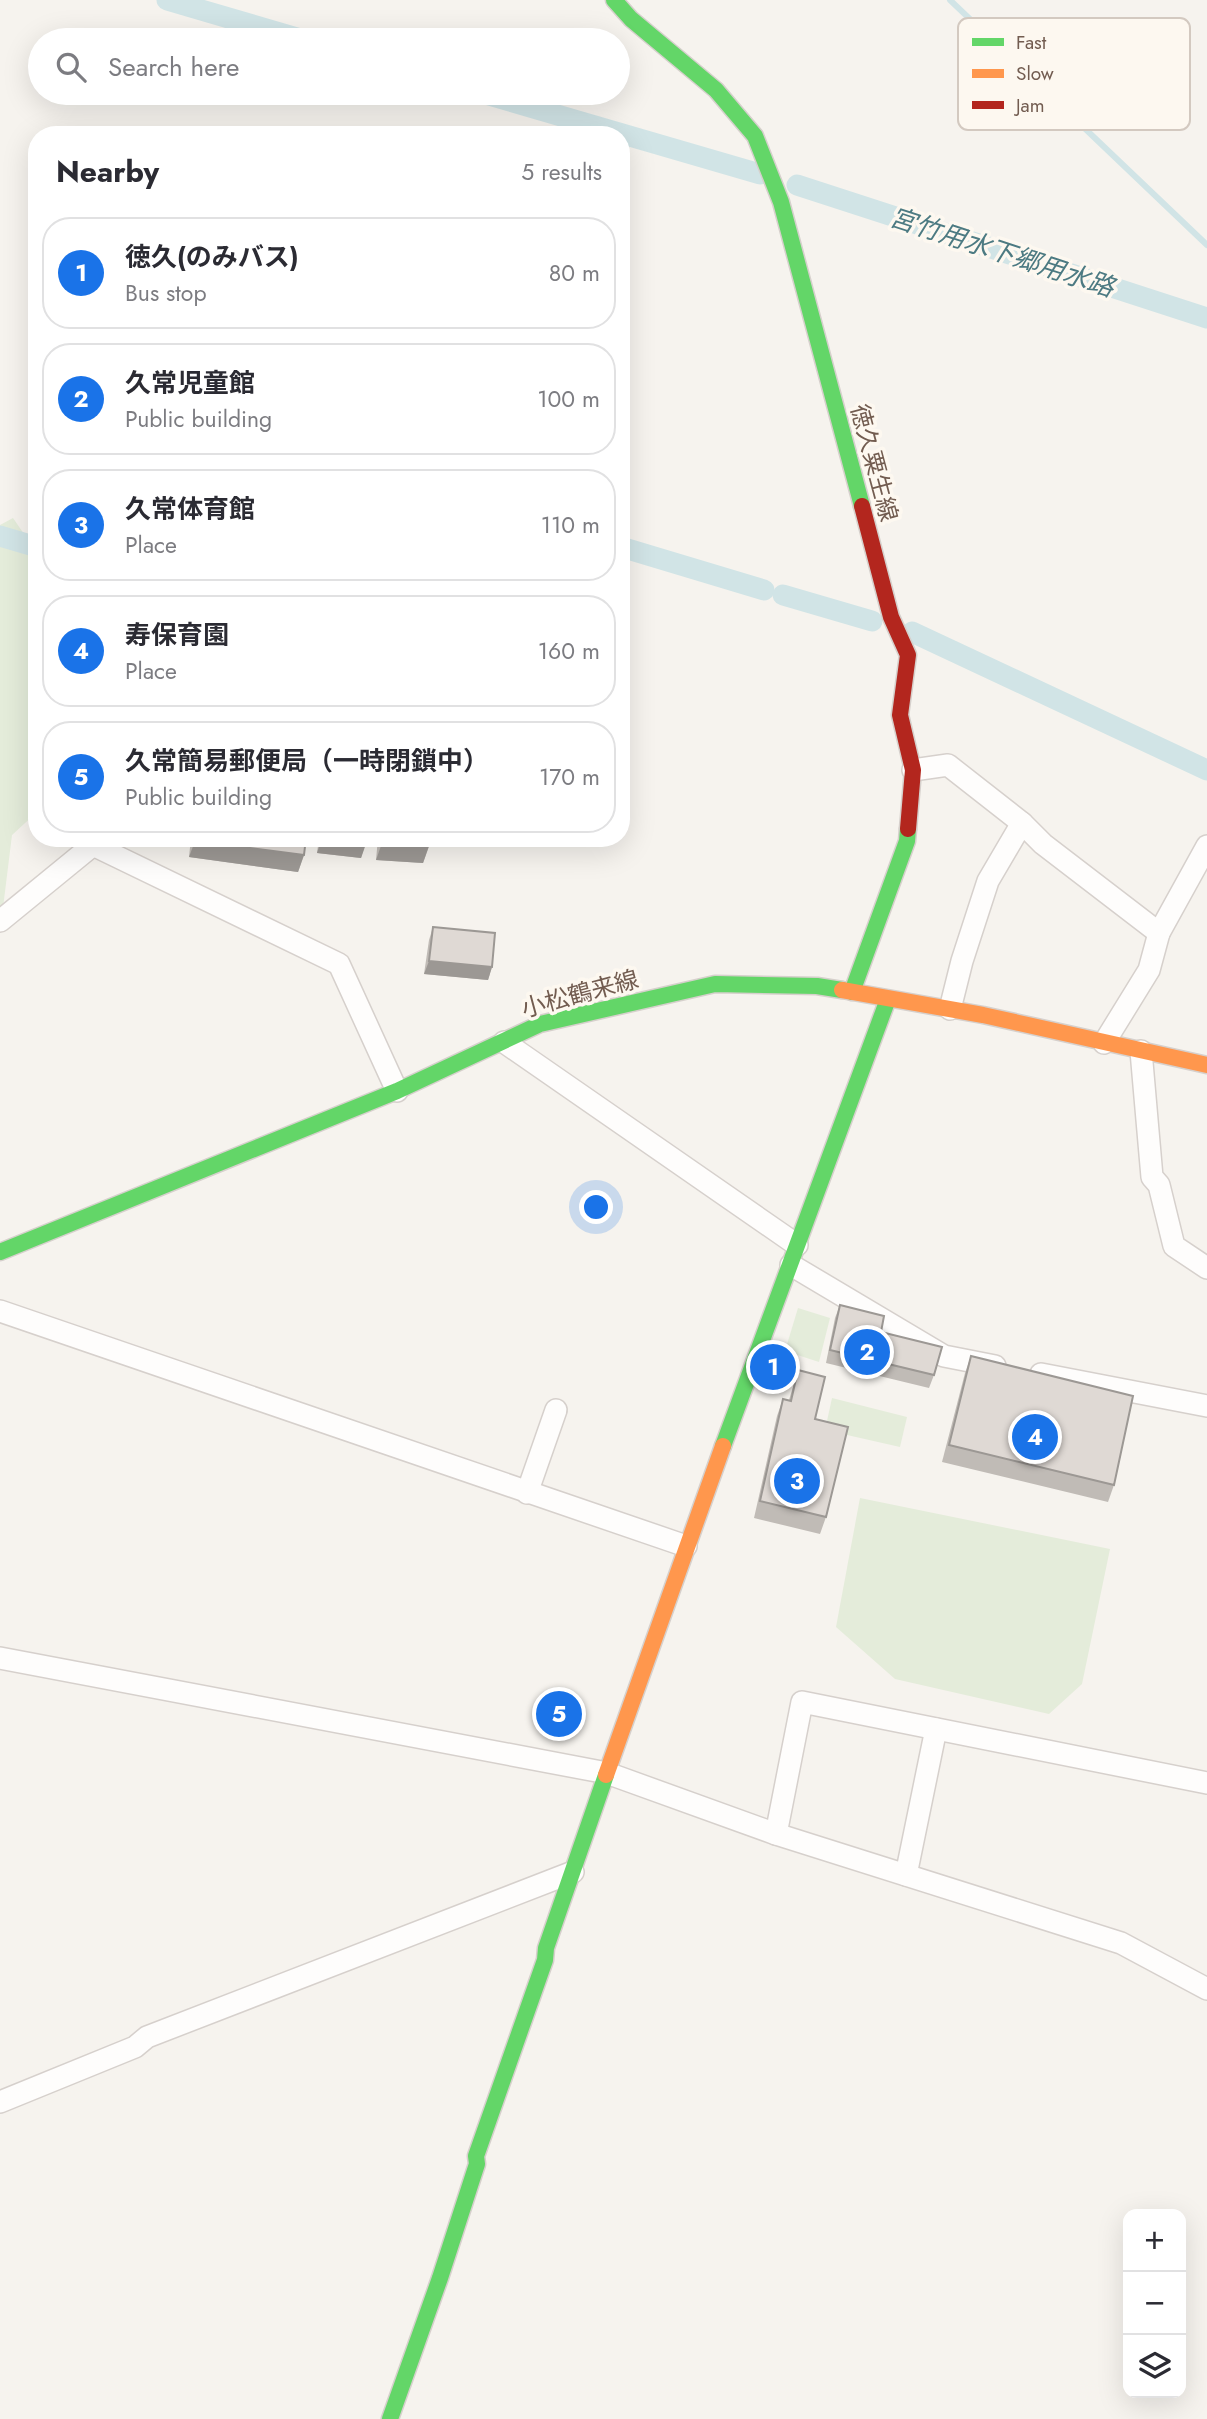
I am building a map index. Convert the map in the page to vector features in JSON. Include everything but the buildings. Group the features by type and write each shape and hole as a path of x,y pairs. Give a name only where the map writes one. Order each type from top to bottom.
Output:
{"main road":[{"name":"徳久粟生線","path":"614,0 631,19 716,90 755,136 781,202 891,617 908,655 900,715 913,770 907,842 852,992"},
{"name":"小松鶴来線","path":"0,1252 397,1091 540,1024 715,984 817,986 950,1009 1207,1065"},
{"path":"390,2419 440,2278 477,2164 476,2156 685,1546 888,999"}],"street":[{"path":"913,770 948,765 1022,823 1043,844 1159,933"},
{"path":"950,1009 962,961 988,881 1022,823"},
{"path":"1104,1043 1149,970 1159,933 1207,846"},
{"path":"0,921 87,847"},
{"path":"103,847 339,964 397,1091"},
{"path":"504,1042 794,1255 943,1356 1207,1406"},
{"path":"1141,1051 1152,1177 1159,1185 1174,1246 1207,1268"},
{"path":"0,1311 685,1546"},
{"path":"527,1493 556,1410"},
{"path":"0,1658 607,1773 776,1834 1121,1943 1207,1989"},
{"path":"776,1834 802,1702 1207,1783"},
{"path":"906,1875 936,1729"},
{"path":"0,2102 135,2047 147,2037 573,1872"}],"green space":[{"path":"13,518 28,540 28,820 12,835 0,932 0,525"},
{"path":"798,1308 830,1318 819,1362 785,1351"},
{"path":"832,1398 907,1417 900,1447 825,1430"},
{"path":"860,1498 1110,1549 1082,1684 1049,1714 895,1679 836,1627"}],"waterway":[{"name":"宮竹用水下郷用水路","path":"167,0 263,28"},
{"path":"950,0 969,18"},
{"name":"宮竹用水下郷用水路","path":"523,105 595,126"},
{"path":"1086,130 1207,245"},
{"name":"宮竹用水下郷用水路","path":"630,136 760,174"},
{"name":"宮竹用水下郷用水路","path":"797,185 1207,318"},
{"path":"0,536 28,544"},
{"path":"630,550 764,590"},
{"path":"783,595 872,621"},
{"path":"912,632 1207,770"}],"traffic: fast":[{"path":"614,0 631,19 716,90 755,136 781,202 862,506"},
{"path":"852,992 907,841 908,829"},
{"path":"0,1252 397,1091 540,1024 715,984 817,986 842,990"},
{"path":"723,1446 888,999"},
{"path":"390,2419 440,2278 477,2164 476,2156 606,1775"}],"traffic: slow":[{"path":"842,990 983,1015 1207,1065"},
{"path":"606,1775 723,1446"}],"traffic: jam":[{"path":"862,506 891,617 908,655 900,715 913,770 908,829"}],"place":[{"name":"久常児童館","path":"867,1352"},
{"name":"徳久(のみバス)","path":"773,1367"},
{"name":"寿保育園","path":"1035,1437"},
{"name":"久常体育館","path":"797,1481"},
{"name":"久常簡易郵便局（一時閉鎖中）","path":"559,1714"}]}
